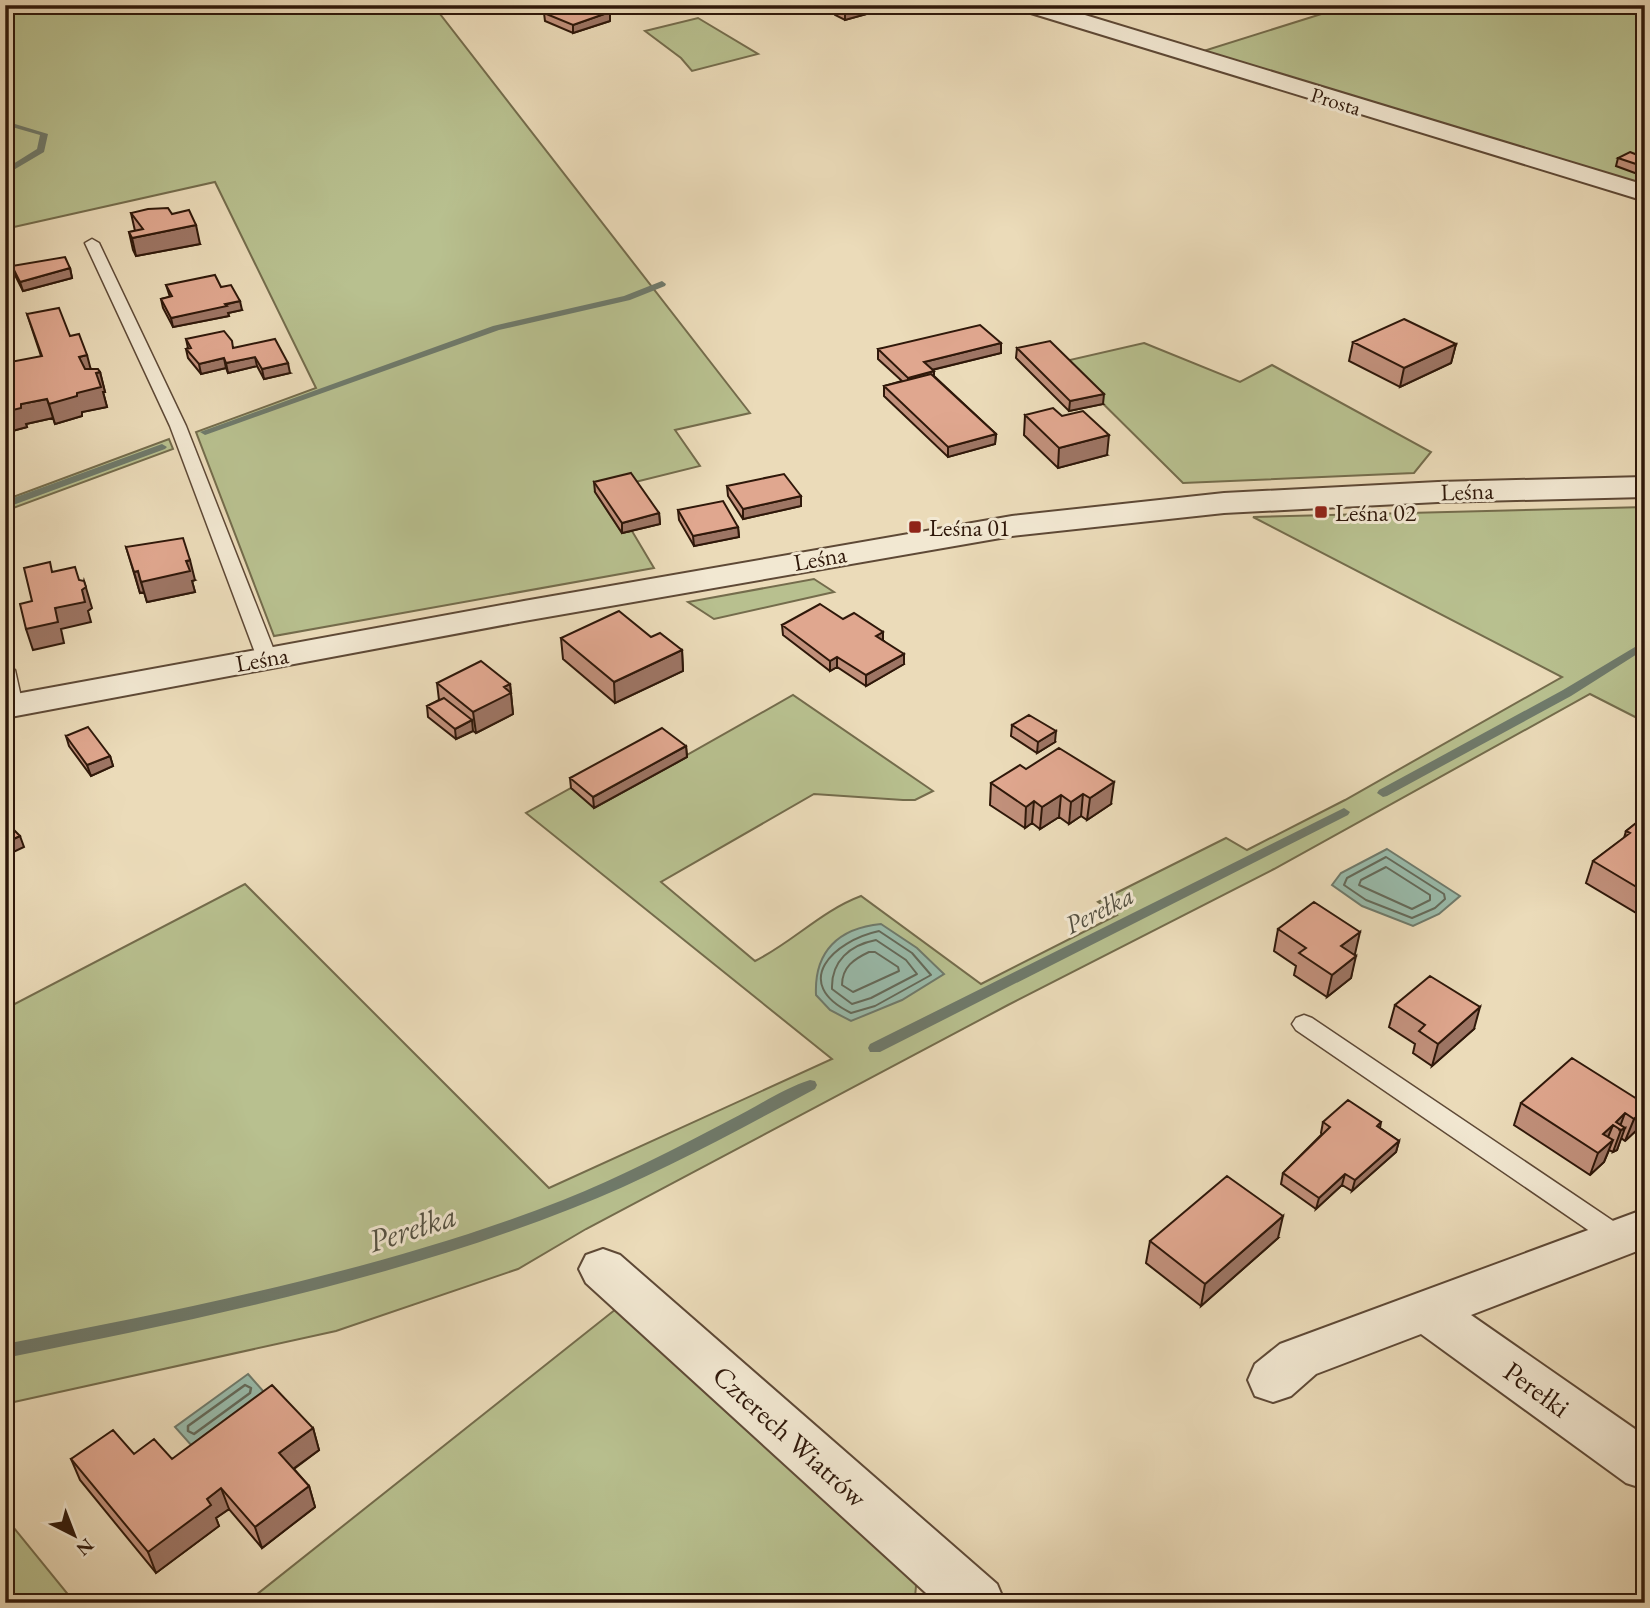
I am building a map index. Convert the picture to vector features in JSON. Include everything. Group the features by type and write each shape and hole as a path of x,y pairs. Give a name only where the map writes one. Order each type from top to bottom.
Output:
{"street":[{"name":"Prosta","path":"1029,5 1233,70 1645,193"},
{"name":"Leśna","path":"9,706 921,541 1084,517 1344,496 1645,487"},
{"path":"1273,1380 1298,1359 1429,1312 1632,1233"},
{"name":"Czterech Wiatrów","path":"603,1269 965,1599"},
{"name":"Perełki","path":"1429,1312 1645,1465"}],"lane":[{"path":"92,243 178,426 267,658"},
{"path":"5,670 9,706"},
{"path":"1304,1024 1632,1233"}],"green space":[{"path":"5,5 433,5 750,413 675,430 700,466 595,492 622,533 632,531 654,568 274,636 196,432 316,388 215,182 5,229"},
{"path":"1350,5 1645,5 1645,186 1194,54"},
{"path":"698,18 758,54 692,71 681,58 645,31"},
{"path":"1144,343 1240,382 1272,365 1431,452 1414,473 1183,483 1061,362"},
{"path":"169,439 173,449 5,511 5,500"},
{"path":"1645,507 1645,722 1590,694 1274,869 1008,1005 586,1229 518,1269 336,1331 5,1404 5,1003 9,1007 245,884 549,1188 832,1059 526,813 571,788 595,807 793,695 933,791 915,800 814,794 661,882 755,961 833,910 861,896 981,984 1117,915 1098,902 1226,838 1247,850 1345,800 1562,677 1253,517"},
{"path":"814,579 834,592 714,619 688,602"},
{"path":"621,1305 917,1575 915,1597 909,1603 246,1603"},
{"path":"5,1517 75,1603 5,1603"}],"water":[{"path":"1387,849 1460,896 1439,914 1413,926 1362,906 1332,885 1341,873"},
{"path":"881,924 917,948 944,974 902,1000 851,1021 830,1010 816,995 819,966 825,954 841,937 866,926"},
{"path":"248,1374 264,1392 191,1445 175,1427"}],"building":[{"path":"567,5 592,5 610,12 573,25 544,13"},
{"path":"1630,152 1645,158 1645,167 1618,158"},
{"path":"168,208 172,214 189,210 196,225 132,238 129,232 143,229 131,213"},
{"path":"65,257 70,268 20,282 12,266"},
{"path":"215,275 221,287 231,285 240,301 171,318 161,299 172,296 166,285"},
{"path":"59,308 70,336 79,334 87,355 79,357 85,369 98,369 100,372 96,373 101,387 49,404 47,399 21,404 21,408 5,412 5,363 42,356 27,314"},
{"path":"1404,319 1456,344 1404,368 1353,342"},
{"path":"980,325 1001,343 924,362 934,371 908,378 878,349"},
{"path":"224,331 232,341 233,348 275,339 288,363 262,369 255,357 226,363 224,358 199,364 186,349 191,348 186,339"},
{"path":"1050,341 1104,394 1070,401 1017,348"},
{"path":"931,374 996,434 948,447 884,386"},
{"path":"1053,408 1062,416 1083,411 1109,435 1059,448 1025,415"},
{"path":"631,473 659,513 622,523 594,482"},
{"path":"784,474 801,496 743,509 727,486"},
{"path":"723,501 738,527 693,536 678,510"},
{"path":"183,538 190,560 186,561 190,571 141,582 138,571 134,572 126,547"},
{"path":"50,562 52,572 75,567 79,580 84,581 86,587 82,590 85,602 55,608 58,622 26,629 20,604 32,601 24,568"},
{"path":"820,604 843,619 854,613 883,632 876,636 904,654 866,675 837,657 830,661 782,625"},
{"path":"619,611 651,637 660,633 682,650 614,682 561,638"},
{"path":"481,661 510,684 504,687 511,693 473,712 437,683"},
{"path":"444,698 472,720 455,729 427,706"},
{"path":"1029,715 1056,731 1038,742 1012,725"},
{"path":"88,727 110,756 87,765 66,736"},
{"path":"662,728 686,746 593,797 570,778"},
{"path":"1059,748 1114,782 1090,798 1083,794 1071,802 1061,795 1042,807 1034,801 1026,807 991,783 1020,765 1026,769"},
{"path":"1645,816 1645,892 1593,861 1630,833 1626,831"},
{"path":"11,827 20,836 5,843 5,829"},
{"path":"1314,902 1360,932 1341,946 1356,956 1332,975 1299,953 1306,948 1278,929"},
{"path":"1430,976 1480,1007 1438,1044 1419,1031 1425,1025 1395,1005"},
{"path":"1572,1058 1645,1104 1645,1108 1634,1119 1625,1113 1616,1122 1625,1128 1621,1130 1613,1125 1603,1134 1613,1140 1598,1153 1521,1103"},
{"path":"1348,1100 1381,1122 1377,1126 1399,1141 1355,1180 1345,1174 1319,1198 1283,1173 1330,1127 1323,1122"},
{"path":"1227,1176 1283,1216 1205,1284 1150,1241"},
{"path":"272,1385 313,1428 279,1453 309,1486 255,1527 221,1488 207,1499 211,1505 148,1552 71,1459 113,1430 134,1454 154,1439 172,1459"}],"waterway":[{"path":"5,123 44,134 41,150 5,173"},
{"path":"205,432 496,328 627,298 662,284"},
{"path":"5,505 162,447"},
{"name":"Perełka","path":"1383,793 1567,693 1645,644"},
{"name":"Perełka","path":"875,1048 1344,812"},
{"name":"Perełka","path":"5,1351 272,1294 468,1239 604,1189 810,1085"}],"place":[{"name":"Leśna 02","path":"1321,512"},
{"name":"Leśna 01","path":"915,527"}]}
